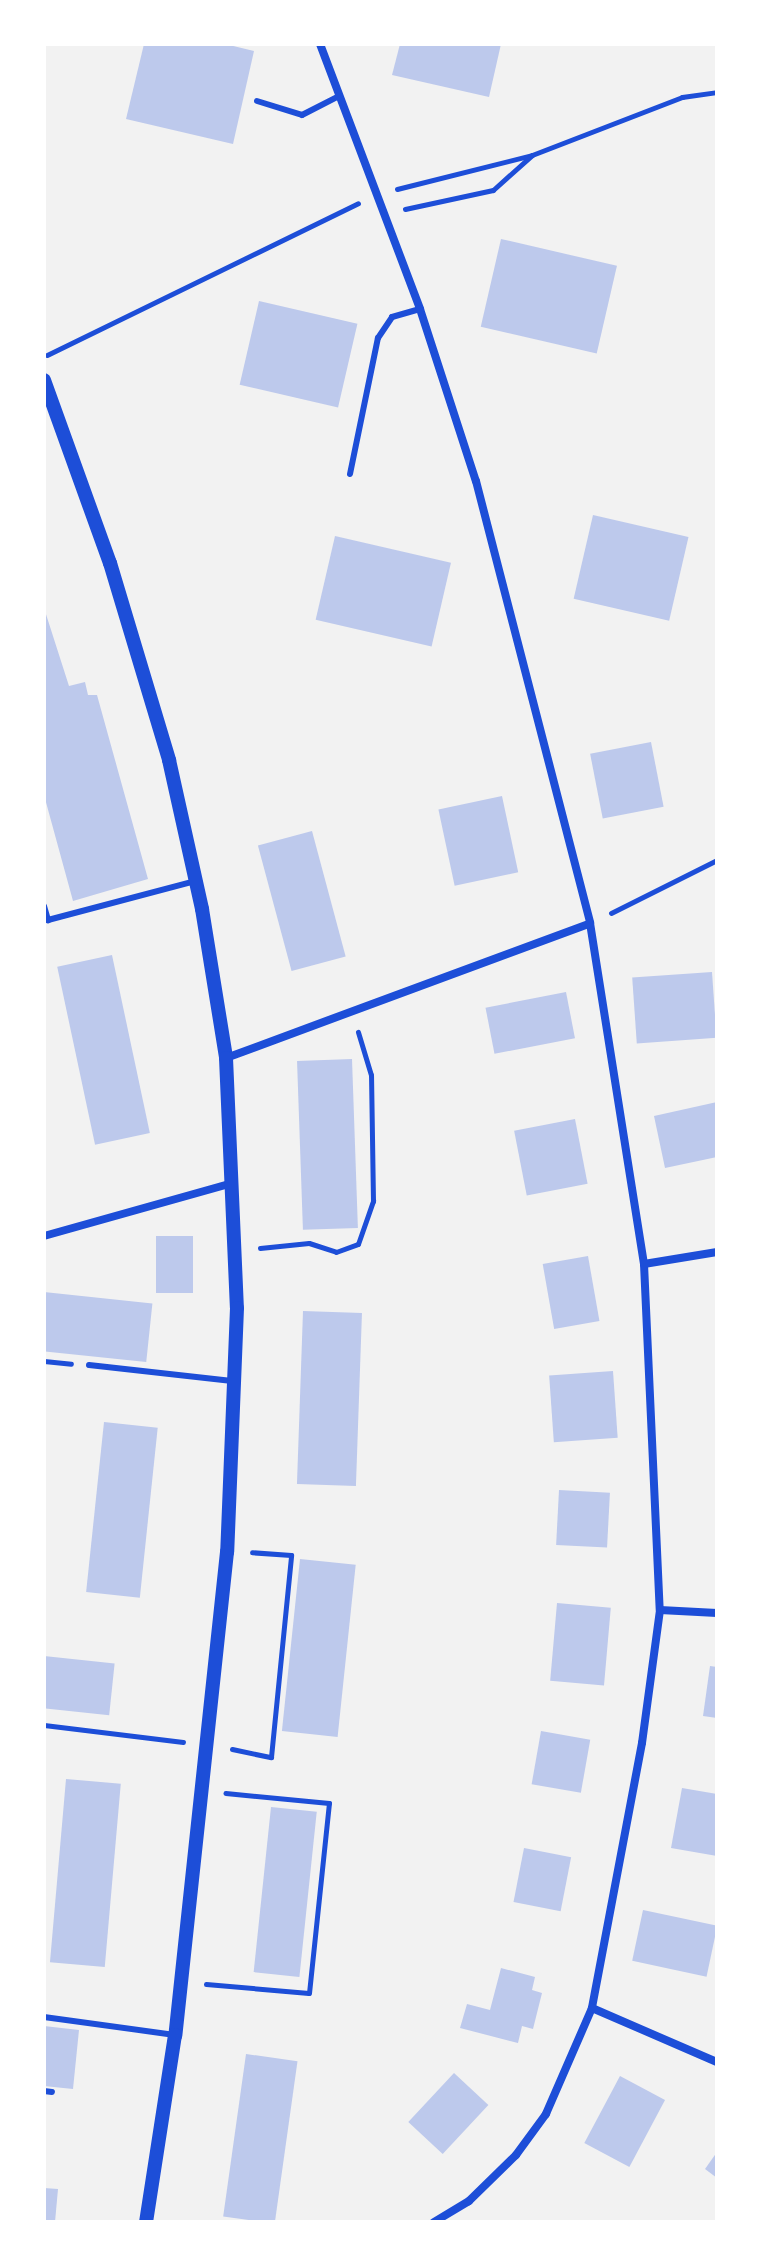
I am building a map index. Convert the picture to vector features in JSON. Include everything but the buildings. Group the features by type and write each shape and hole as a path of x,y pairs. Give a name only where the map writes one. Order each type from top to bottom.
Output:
{"street":[{"path":"320,44 420,309 476,481 590,923 644,1264 660,1610 639,1759 592,2008 546,2114 516,2155 469,2201 434,2222"},
{"path":"44,380 110,563 169,760 196,881 226,1058 235,1251 235,1381 227,1552 175,2035 146,2222"},
{"path":"226,1058 590,923"},
{"path":"44,1236 232,1183"},
{"path":"644,1264 717,1252"},
{"path":"660,1610 717,1613"},
{"path":"592,2008 717,2062"}],"lane":[{"path":"257,101 302,115 339,96"},
{"path":"350,474 378,338 392,317 420,309"},
{"path":"44,906 48,920 196,881"},
{"path":"89,1365 235,1381"},
{"path":"44,2017 175,2035"},
{"path":"44,2091 52,2092"}],"path":[{"path":"44,356 376,194 532,155 682,97 717,92"},
{"path":"384,214 493,190 532,155"},
{"path":"590,923 717,860"},
{"path":"235,1251 309,1243 336,1252 358,1244 373,1201 371,1075 353,1011"},
{"path":"251,1753 271,1757 291,1555 268,1553"},
{"path":"44,1725 207,1744"},
{"path":"181,1982 309,1993 329,1803 202,1790"}]}
